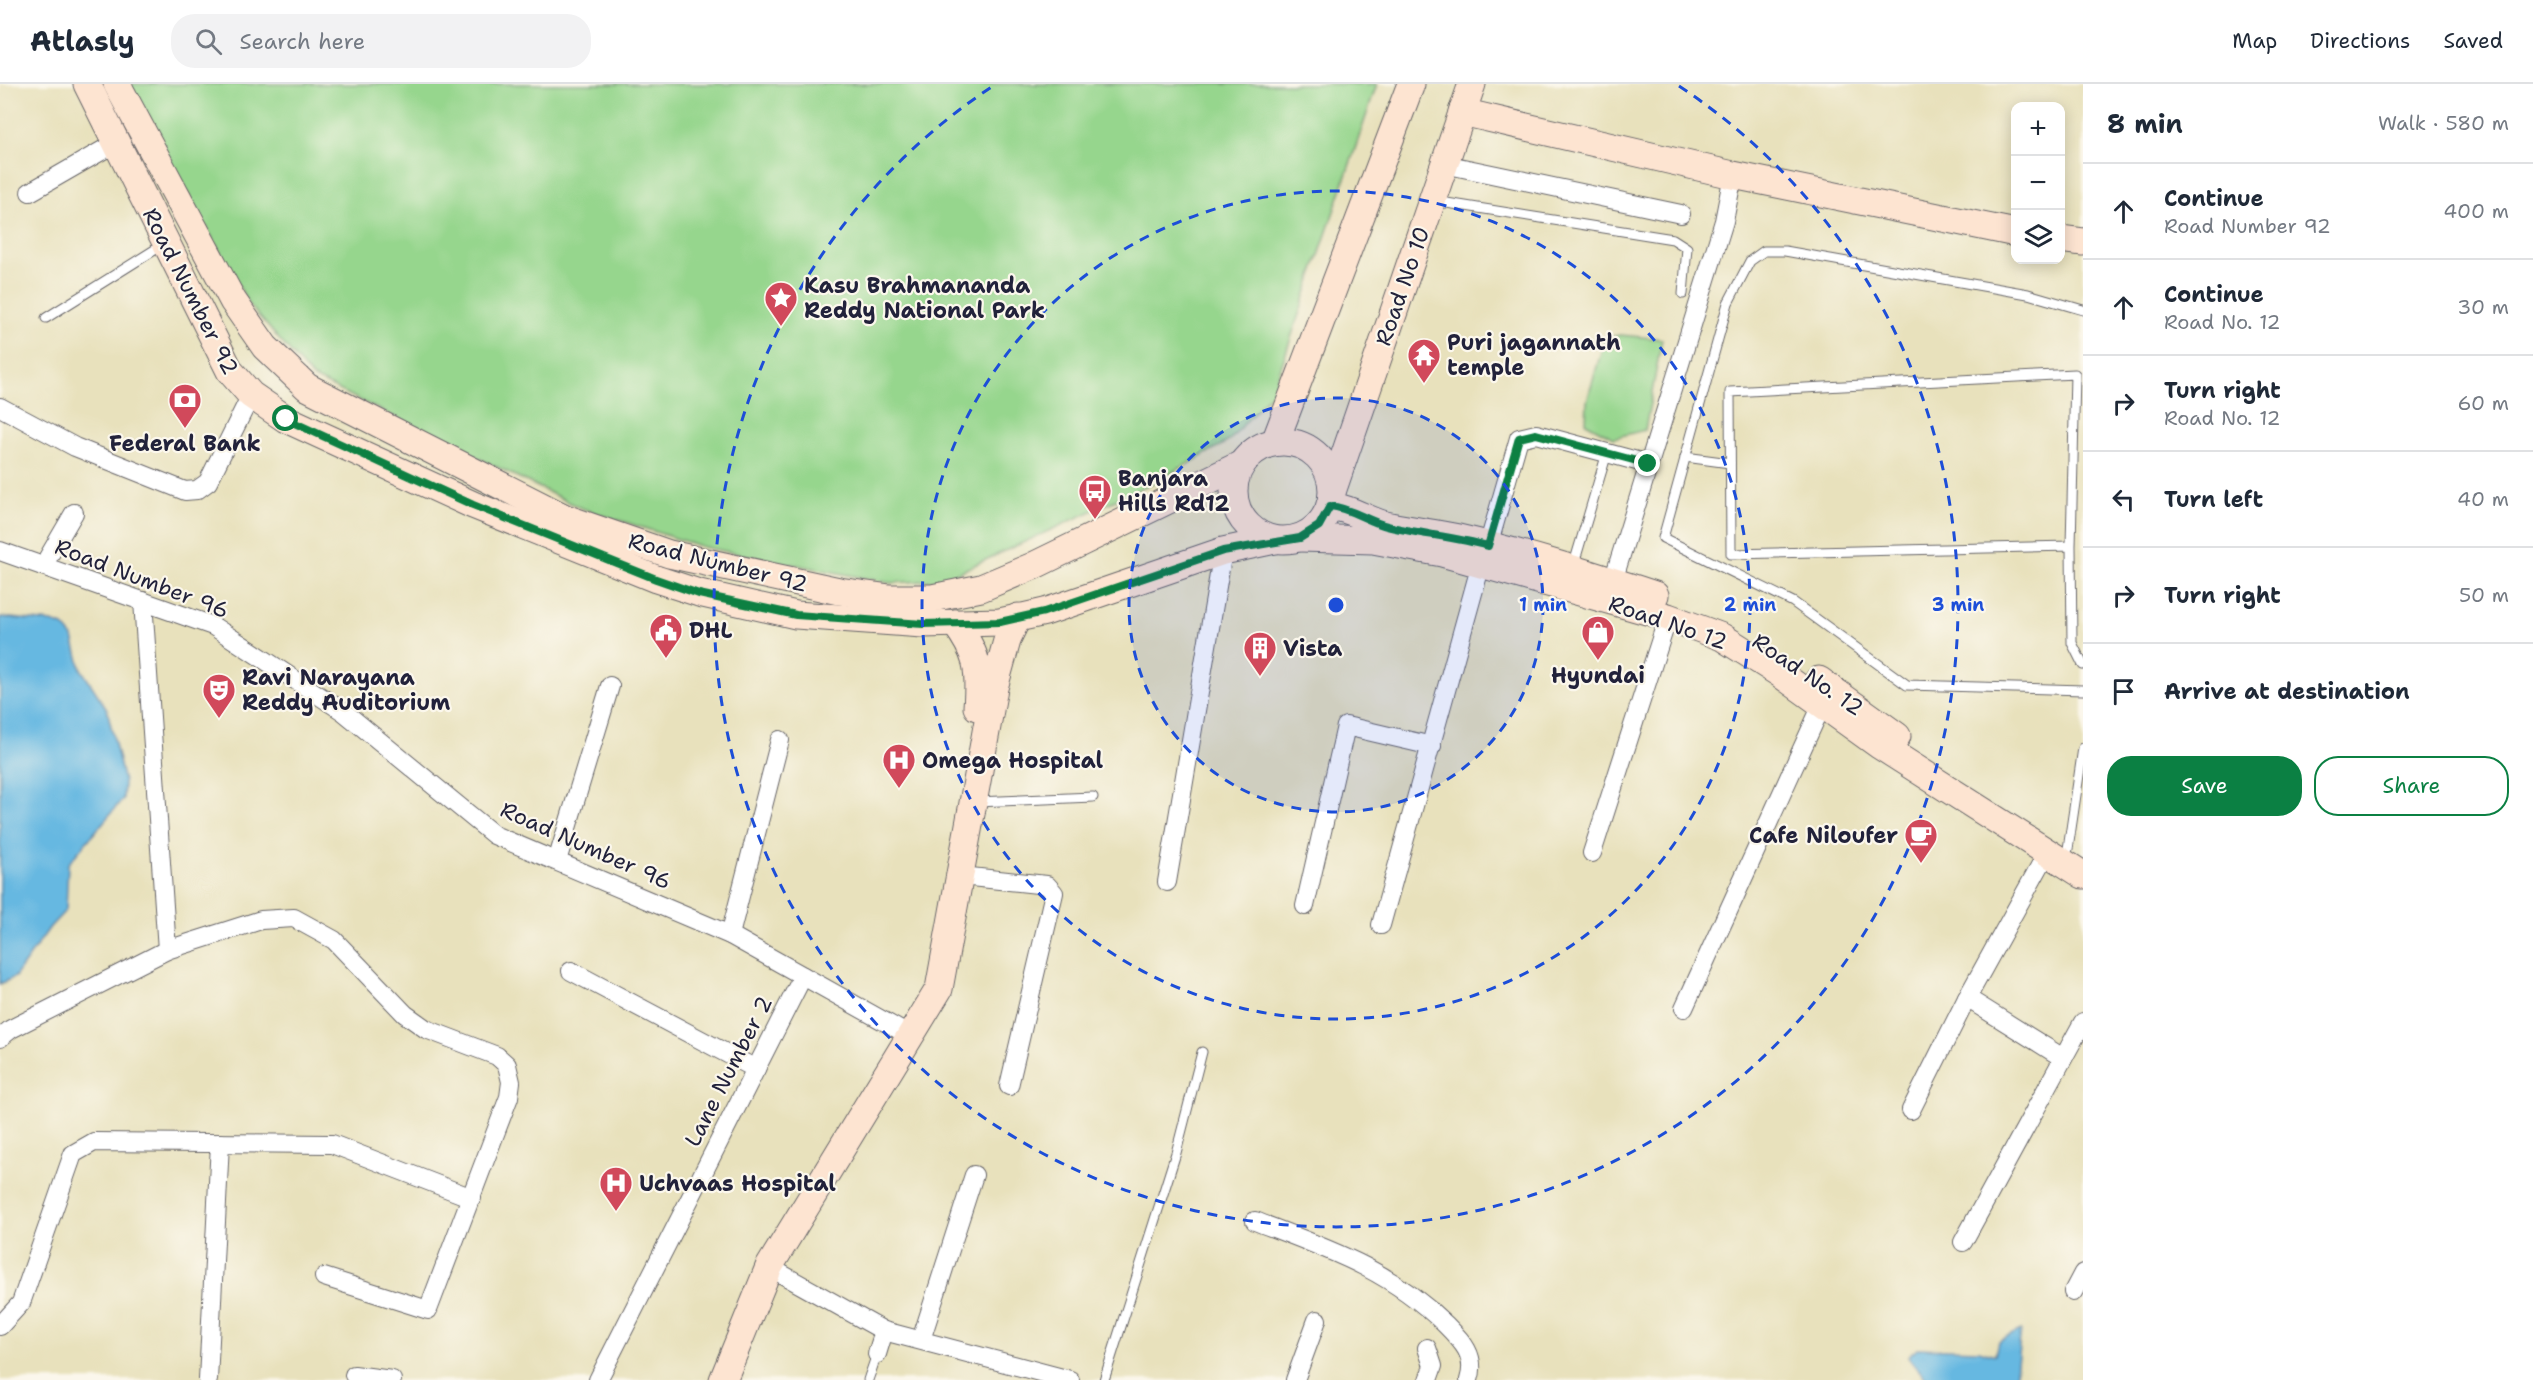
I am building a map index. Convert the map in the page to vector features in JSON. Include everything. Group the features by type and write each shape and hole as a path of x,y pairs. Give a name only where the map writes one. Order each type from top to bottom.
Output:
{"main road":[{"name":"Road Number 92","path":"87,84 230,371 251,395 286,419 473,505 656,579 709,596 796,615 923,624 1000,622 1044,612 1223,551 1288,539"},
{"name":"Road Number 92","path":"117,84 233,301 265,347 307,387 565,518 669,555 803,585 890,598 932,598 981,588 1125,522 1242,464"},
{"path":"1275,442 1411,84"},
{"name":"Road No 10","path":"1332,497 1472,84"},
{"path":"1462,112 1733,175 2011,232"},
{"path":"2065,240 2083,242"},
{"path":"1275,442 1292,442 1308,448 1320,458 1329,472 1332,497 1319,526 1288,539 1260,535 1247,525 1238,511 1234,495 1235,479 1242,464 1256,450 1275,442"},
{"path":"473,505 487,479"},
{"name":"Road No. 12","path":"1332,497 1345,508 1368,520 1388,526 1457,538 1485,555 1573,569 1678,603 1735,626 2066,854"},
{"name":"Road No 12","path":"1288,539 1373,540 1442,553 1485,555 1722,637 1779,673 1888,751 2066,854 2083,875"},
{"path":"796,615 803,585"},
{"path":"723,1380 769,1267 912,1037 926,1006 939,988 994,688 1008,637 1018,617"},
{"path":"926,1006 922,984 943,892 976,710 979,679 978,665 973,651 955,623"}],"street":[{"path":"30,192 117,142"},
{"path":"1444,164 1681,214"},
{"path":"1613,581 1724,221 1733,175"},
{"path":"0,407 75,447 185,491 197,490 208,482 251,395"},
{"path":"1381,926 1519,438 1536,434 1648,464"},
{"path":"43,566 74,513"},
{"name":"Road Number 96","path":"0,551 213,626 344,712 494,835 730,935 912,1037"},
{"path":"1167,882 1223,551"},
{"path":"143,601 167,950"},
{"path":"1592,853 1668,617"},
{"path":"557,861 610,686"},
{"path":"1684,1008 1822,705"},
{"path":"1305,906 1346,726 1432,746"},
{"path":"730,935 780,740"},
{"path":"1911,1110 1967,998 2066,854"},
{"path":"961,876 1047,885 1054,893 1009,1086"},
{"path":"4,1030 167,950 261,920 294,918 334,939 405,1014 426,1029 497,1056 507,1065 511,1082 509,1097 428,1310 324,1277"},
{"path":"571,971 756,1069"},
{"name":"Lane Number 2","path":"598,1380 803,976"},
{"path":"1967,998 2063,1058"},
{"path":"1963,1242 2083,1022"},
{"path":"0,1326 21,1303 73,1154 94,1143 332,1144 471,1198"},
{"path":"208,1380 220,1143"},
{"path":"921,1340 974,1175"},
{"path":"1255,1221 1347,1256 1404,1288 1420,1300 1464,1345 1472,1362 1469,1380"},
{"path":"769,1267 884,1330 1044,1377 1070,1380"},
{"path":"2073,1292 2083,1273"},
{"path":"1296,1380 1317,1320"},
{"path":"877,1354 884,1330"},
{"path":"1426,1348 1433,1366 1428,1380"},
{"path":"354,1375 392,1380"}],"lane":[{"path":"1432,201 1673,238 1687,248 1683,294"},
{"path":"46,318 166,243"},
{"path":"2083,310 2028,294 1785,251 1764,251 1750,261 1728,303 1663,538 1793,602 1907,685 2083,690"},
{"path":"2071,546 1731,554 1730,392 2075,374 2071,546 2072,643 2083,665"},
{"path":"1573,569 1607,453"},
{"path":"1685,457 1730,463"},
{"path":"2066,854 2083,748"},
{"path":"974,802 1093,797"},
{"path":"1104,1380 1176,1152 1202,1052"},
{"path":"868,1380 877,1354"}],"green space":[{"name":"Kasu Brahmananda Reddy National Park","path":"127,84 1377,84 1273,391 1229,441 1157,481 942,580 890,583 703,547 581,508 312,377 250,306"},
{"path":"1620,335 1662,339 1645,430 1613,438 1586,423 1587,401 1605,338"}],"water":[{"path":"0,617 52,622 63,626 73,637 81,669 107,709 124,782 123,799 68,864 66,910 50,927 15,977 0,984"},
{"path":"2021,1330 2015,1380 1927,1380 1908,1356 1917,1348 1979,1350 1995,1355 1998,1341"}],"place":[{"name":"Kasu Brahmananda Reddy National Park","path":"781,327"},
{"name":"Puri jagannath temple","path":"1424,384"},
{"name":"Federal Bank","path":"185,429"},
{"name":"Banjara Hills Rd12","path":"1095,520"},
{"name":"DHL","path":"666,659"},
{"name":"Hyundai","path":"1598,661"},
{"name":"Vista","path":"1260,677"},
{"name":"Ravi Narayana Reddy Auditorium","path":"219,719"},
{"name":"Omega Hospital","path":"899,789"},
{"name":"Cafe Niloufer","path":"1921,864"},
{"name":"Uchvaas Hospital","path":"616,1212"}],"route":[{"path":"286,419 557,541 699,594 796,615 923,624 1000,622 1044,612 1223,551 1275,540 1300,538 1319,526 1330,506 1345,508 1368,520 1388,526 1488,546 1519,438 1536,434 1648,464"}]}
